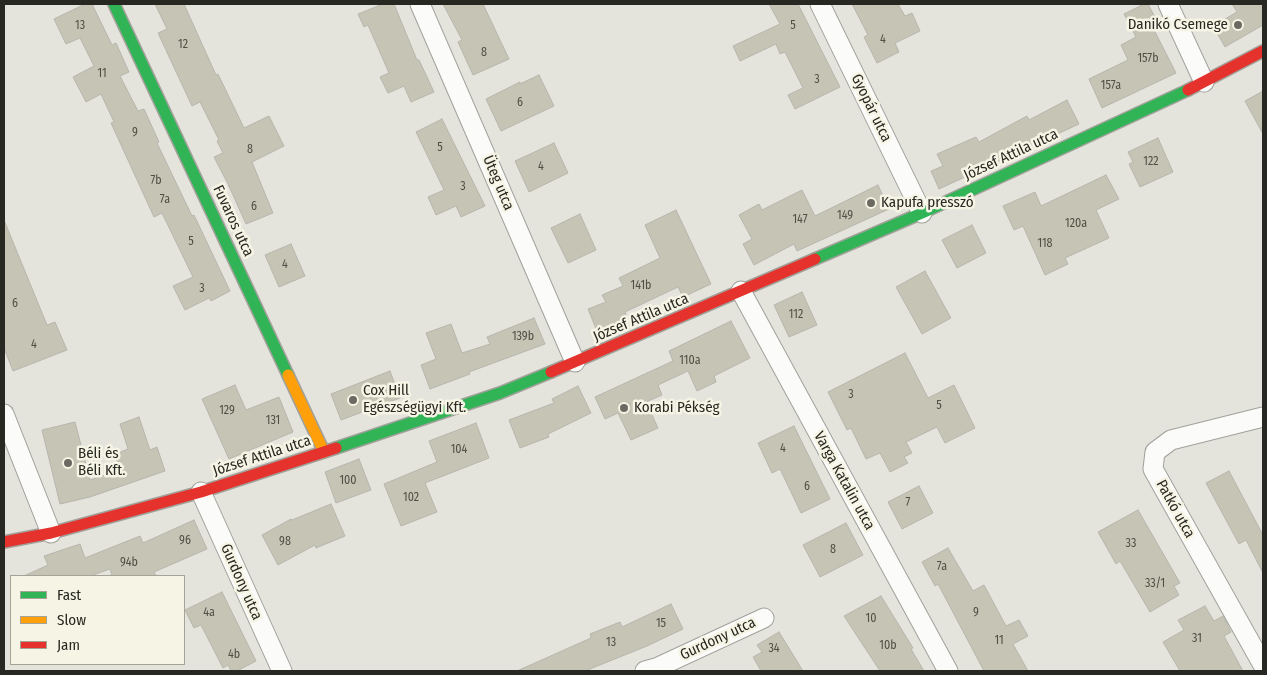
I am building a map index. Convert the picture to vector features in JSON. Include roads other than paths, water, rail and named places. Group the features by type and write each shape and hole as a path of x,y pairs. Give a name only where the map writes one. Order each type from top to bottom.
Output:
{"street":[{"name":"Fuvaros utca","path":"114,4 324,452"},
{"name":"Üteg utca","path":"420,4 574,362"},
{"name":"Gyopár utca","path":"820,4 922,213"},
{"path":"1168,4 1204,82"},
{"name":"József Attila utca","path":"4,542 51,533 201,492 500,393 922,213 1204,82 1263,51"},
{"name":"Varga Katalin utca","path":"741,291 948,671"},
{"path":"4,414 51,533"},
{"name":"Patkó utca","path":"1263,417 1171,440 1155,452 1153,469 1263,665"},
{"name":"Gurdony utca","path":"201,492 282,671"},
{"name":"Gurdony utca","path":"644,671 764,618"}],"place":[{"name":"Danikó Csemege","path":"1238,25"},
{"name":"Kapufa presszó","path":"871,203"},
{"name":"Cox Hill Egészségügyi Kft.","path":"353,400"},
{"name":"Korabi Pékség","path":"624,408"},
{"name":"Béli és Béli Kft.","path":"68,463"}]}
